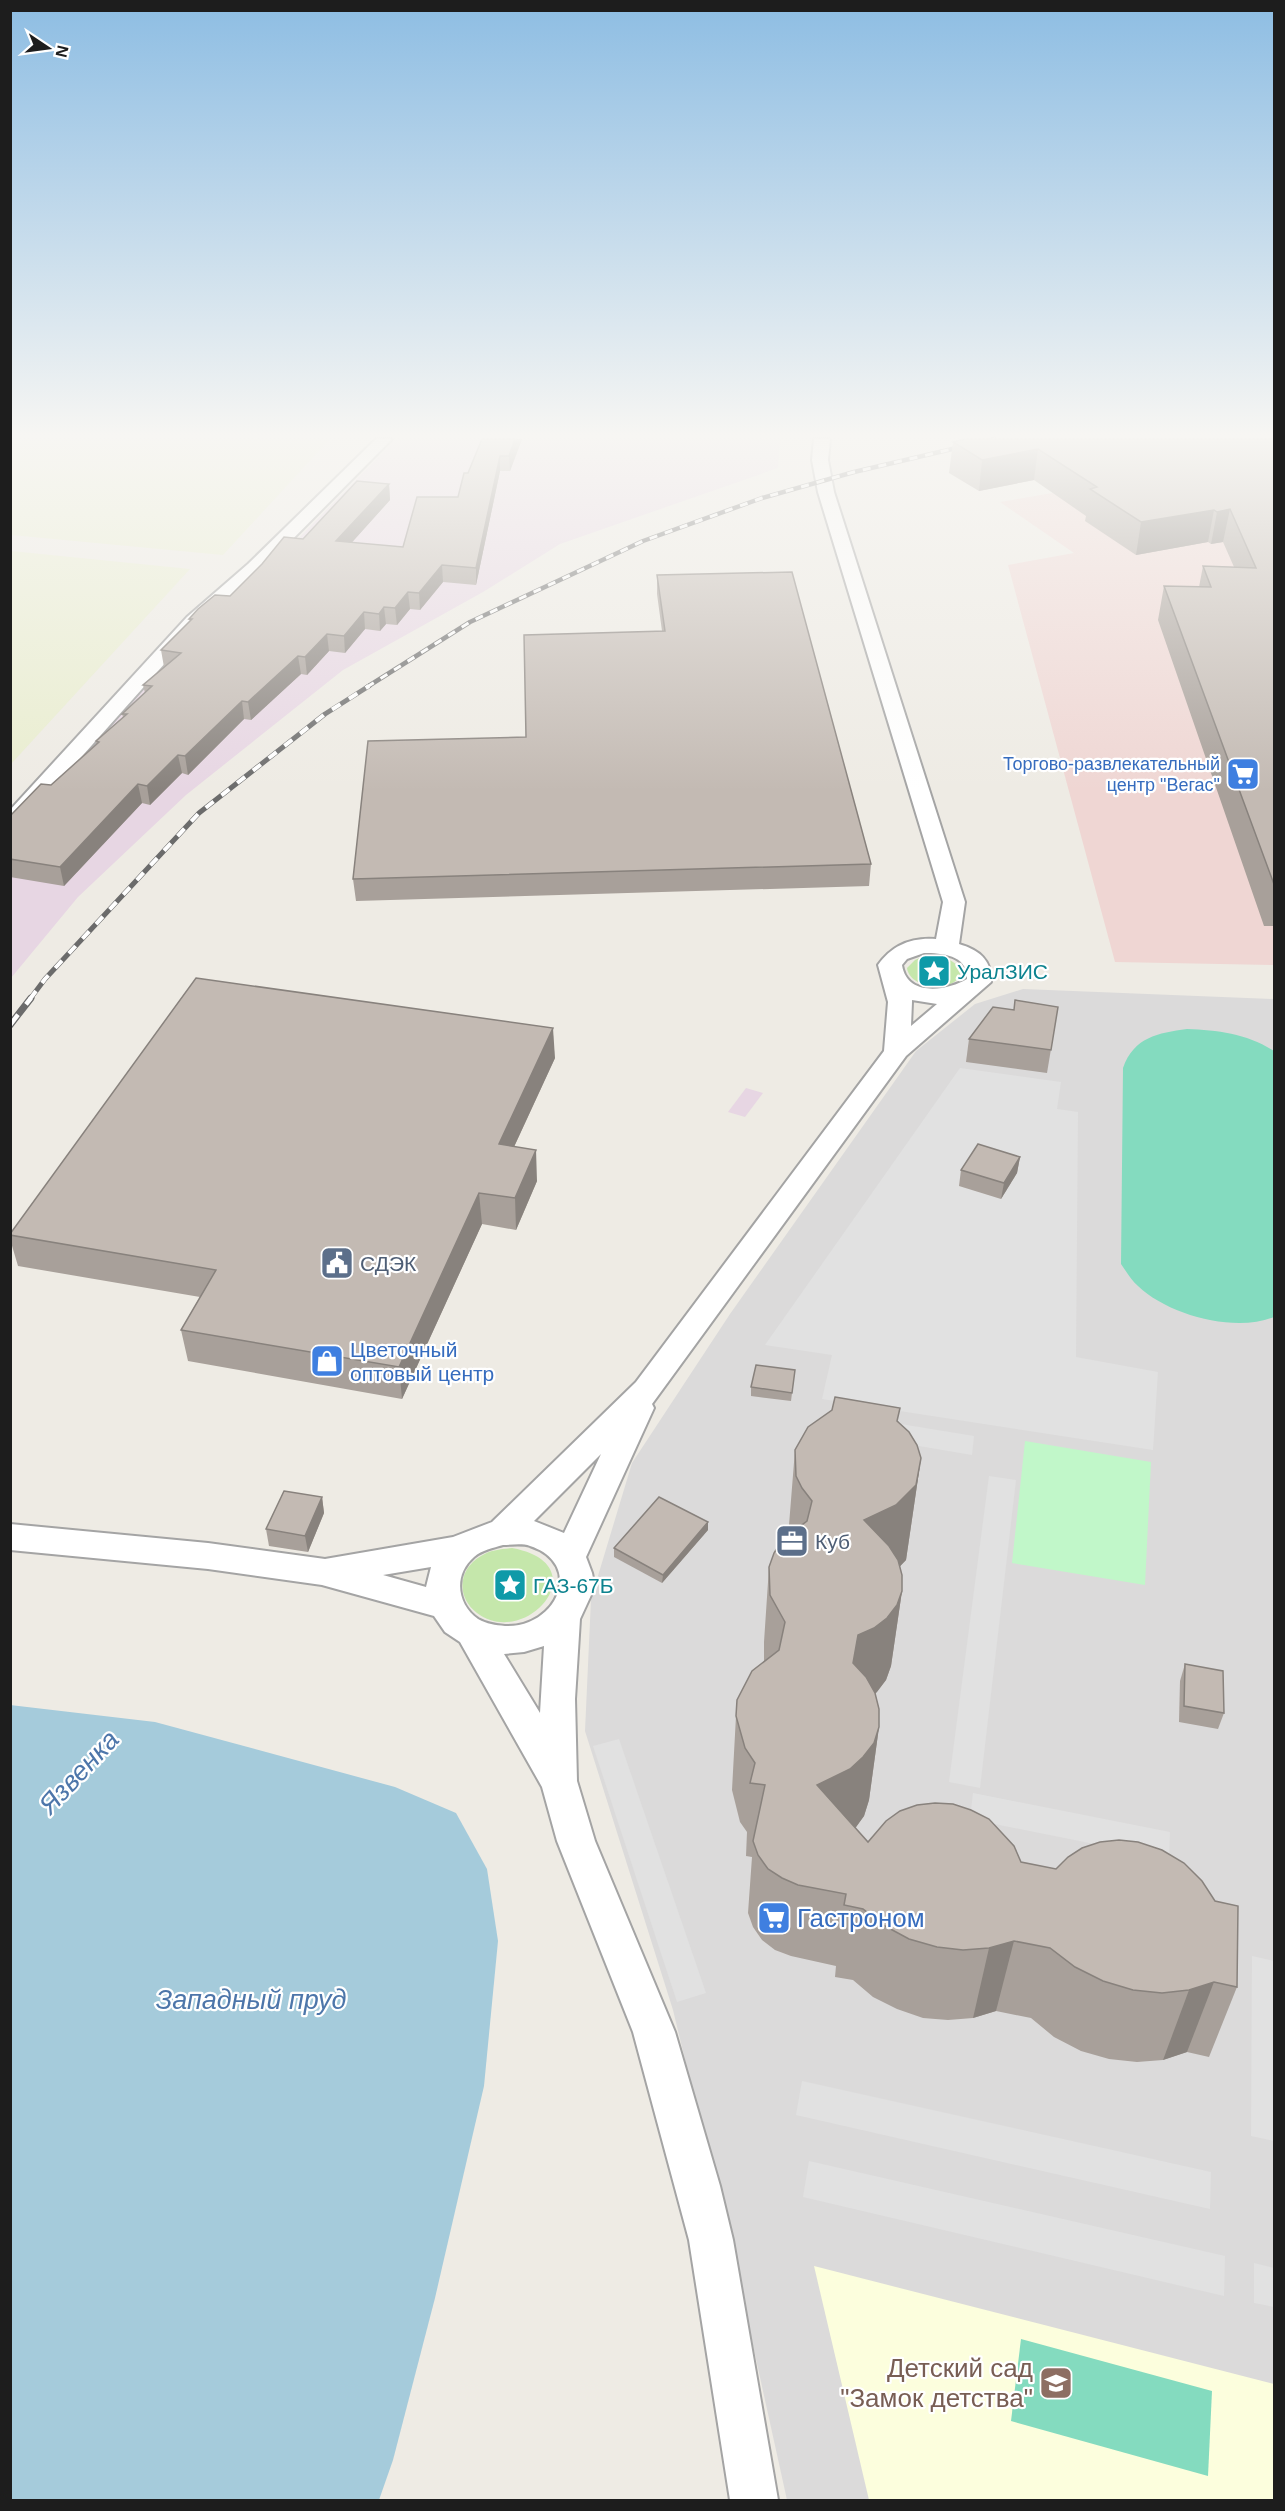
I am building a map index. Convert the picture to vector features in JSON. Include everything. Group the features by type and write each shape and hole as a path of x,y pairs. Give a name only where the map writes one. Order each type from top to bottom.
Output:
{"street":[{"path":"10,824 193,621 266,556"},
{"path":"846,556 954,902 947,947"},
{"path":"503,1532 647,1390 897,1051 979,982 982,972 978,964 971,957 947,947 921,946 900,952 889,966 889,974 905,990 937,998 962,995"},
{"path":"894,981 900,1002 897,1051"},
{"path":"569,1557 647,1390"},
{"path":"503,1532 526,1532 558,1545 569,1557 578,1575 577,1593 563,1618 545,1631 527,1638 502,1640 473,1633 455,1621 442,1597 443,1578 448,1565 461,1550 480,1538 503,1532"},
{"path":"10,1537 207,1556 322,1572 447,1606"},
{"path":"322,1572 461,1550"},
{"path":"560,1784 557,1698 563,1618"},
{"path":"473,1633 512,1697 560,1784 576,1840 654,2032 711,2240 754,2500"}],"shaded area":[{"path":"10,556 62,556 190,569 11,764"},
{"path":"277,556 540,556 483,592 343,670 186,795 78,897 11,978 11,831 214,603"},
{"path":"1057,556 1274,556 1274,965 1115,962 1008,565"},
{"path":"1023,989 1274,999 1274,2500 787,2500 741,2291 673,2010 585,1731 591,1599 632,1463 730,1314 916,1051 975,1004"},
{"path":"960,1068 1061,1082 1057,1109 1078,1112 1076,1357 1158,1372 1153,1450 822,1399 832,1355 765,1345"},
{"path":"746,1088 763,1093 745,1117 728,1112"},
{"path":"858,1417 974,1436 972,1455 854,1435"},
{"path":"989,1476 1016,1480 980,1788 949,1782"},
{"path":"619,1739 706,1993 677,2002 593,1746"},
{"path":"973,1793 1170,1832 1169,1859 970,1819"},
{"path":"1252,1956 1274,1961 1274,2141 1251,2136"},
{"path":"802,2081 1211,2172 1210,2209 796,2115"},
{"path":"809,2161 1225,2256 1224,2296 803,2197"},
{"path":"1254,2263 1274,2268 1274,2307 1254,2303"},
{"name":"Детский сад \"Замок детства\"","path":"814,2266 1274,2384 1274,2500 869,2500"}],"green space":[{"path":"922,957 939,957 950,960 961,972 958,979 943,986 924,985 916,981 907,968"},
{"path":"1187,1029 1232,1034 1264,1045 1274,1051 1274,1317 1241,1323 1222,1322 1184,1313 1166,1305 1135,1284 1121,1264 1123,1068 1134,1049 1148,1038"},
{"path":"1025,1441 1151,1462 1145,1585 1012,1563"},
{"path":"512,1548 538,1557 551,1570 553,1585 546,1600 533,1613 516,1621 496,1621 477,1613 470,1606 462,1583 468,1568 484,1554"},
{"path":"1021,2339 1212,2391 1208,2476 1011,2421"}],"water":[{"name":"Западный пруд","path":"10,1705 155,1722 395,1787 456,1813 487,1869 498,1941 484,2086 435,2298 393,2460 379,2500 11,2500"}],"building":[{"path":"268,556 479,556 476,568 442,565 419,593 408,592 395,608 384,607 379,614 364,612 344,636 327,634 305,657 298,656 248,702 242,701 185,756 178,755 147,786 138,784 60,867 10,859 10,816 41,784 51,785 127,714 122,714 152,686 143,685 181,653 161,650 192,619 189,619 198,609 215,595 230,596"},
{"name":"Торгово-развлекательный центр \"Вегас\"","path":"1251,556 1275,556 1275,887 1164,586 1211,587 1203,566 1256,568"},
{"path":"792,572 871,864 353,879 368,741 526,737 524,635 665,631 657,575"},
{"path":"196,978 553,1028 499,1144 536,1150 515,1198 479,1193 399,1367 181,1330 216,1270 10,1235"},
{"path":"1015,1000 1058,1007 1051,1050 969,1039 993,1007 1014,1010"},
{"path":"978,1144 1020,1157 1004,1183 961,1170"},
{"path":"756,1365 795,1370 792,1393 751,1387"},
{"path":"835,1397 900,1408 897,1421 909,1432 917,1445 921,1458 916,1485 896,1505 864,1520 889,1546 898,1560 902,1575 902,1591 897,1605 887,1618 874,1628 858,1635 853,1663 866,1677 875,1693 879,1709 879,1727 874,1743 850,1769 817,1785 868,1842 886,1821 900,1811 917,1805 935,1803 953,1804 989,1819 1014,1846 1021,1862 1056,1869 1082,1848 1100,1842 1119,1840 1138,1842 1162,1850 1184,1863 1202,1881 1215,1901 1238,1906 1237,1987 1214,1982 1189,1990 1162,1993 1133,1990 1103,1981 1075,1967 1050,1948 1014,1941 989,1948 963,1950 937,1947 909,1939 885,1926 863,1909 844,1905 846,1894 798,1885 782,1878 768,1869 758,1855 753,1841 765,1785 750,1783 755,1763 745,1748 736,1716 737,1700 752,1671 779,1650 785,1622 770,1595 769,1567 782,1540 807,1521 812,1501 796,1476 795,1450 808,1427 832,1410"},
{"path":"284,1491 322,1497 305,1536 266,1529"},
{"path":"659,1497 708,1522 663,1575 614,1548"},
{"path":"1185,1664 1223,1671 1224,1713 1184,1706"}],"railway":[{"path":"367,687 470,622 611,556"},
{"path":"30,999 45,979 199,813 325,714 369,686"},
{"path":"10,1025 31,998"}],"place":[{"name":"Торгово-развлекательный центр \"Вегас\"","path":"1243,774"},
{"name":"УралЗИС","path":"934,971"},
{"name":"СДЭК","path":"337,1263"},
{"name":"Цветочный оптовый центр","path":"327,1361"},
{"name":"Куб","path":"792,1541"},
{"name":"ГАЗ-67Б","path":"510,1585"},
{"name":"Гастроном","path":"774,1918"},
{"name":"Детский сад \"Замок детства\"","path":"1056,2383"}],"water label":[{"name":"Язвенка","path":"79,1772"}]}
